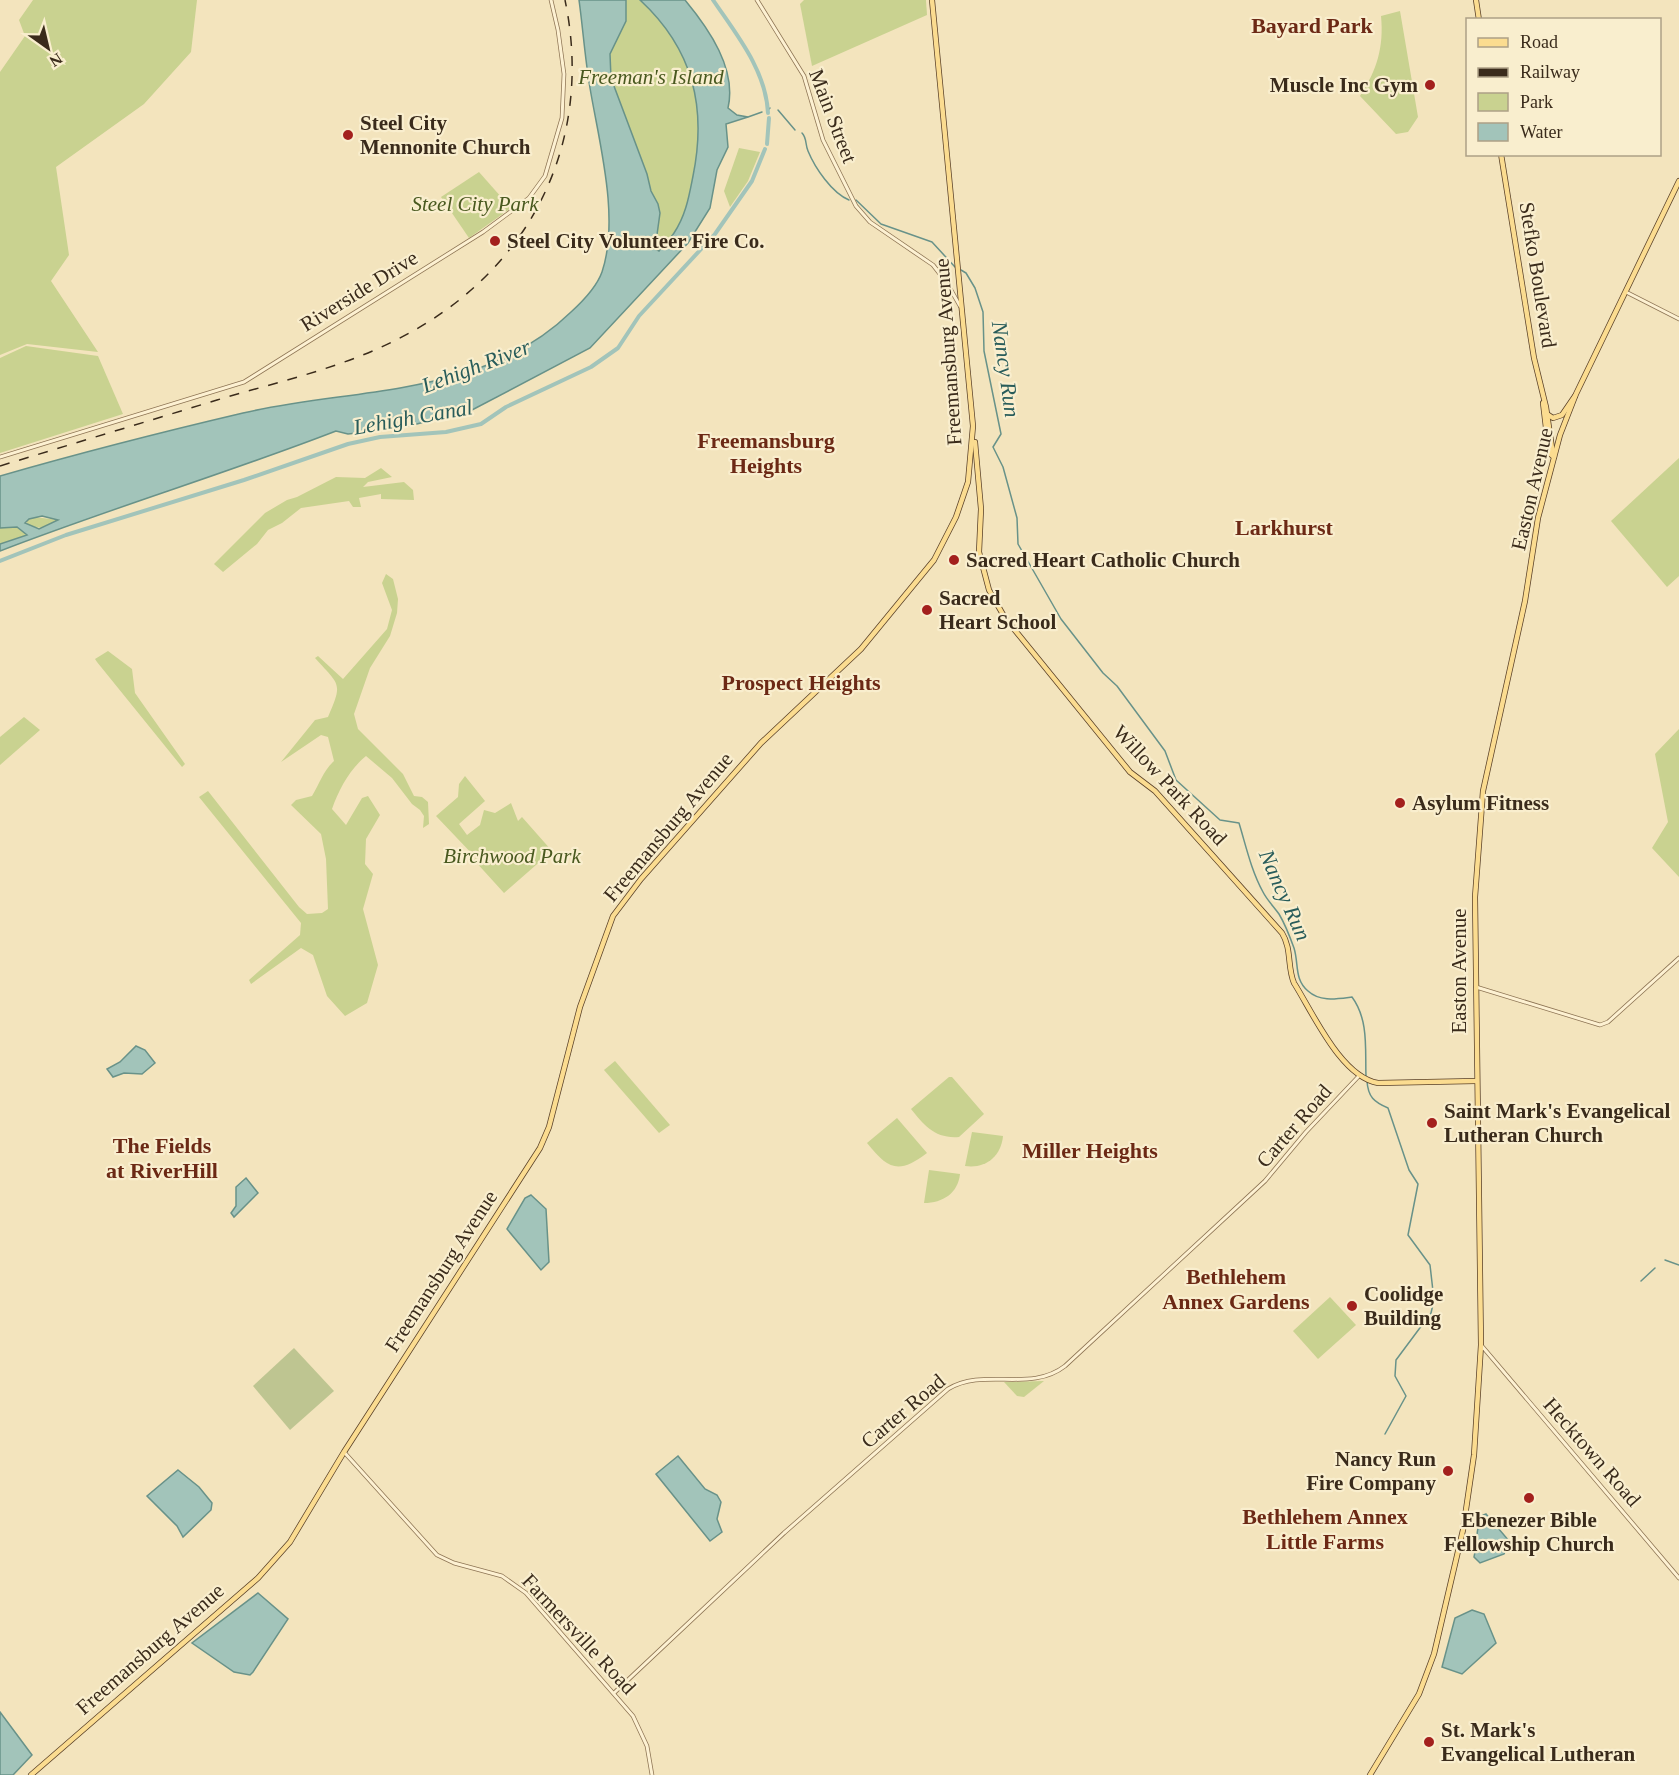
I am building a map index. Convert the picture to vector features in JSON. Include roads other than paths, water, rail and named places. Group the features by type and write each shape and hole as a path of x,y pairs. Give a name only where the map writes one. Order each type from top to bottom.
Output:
{"main road":[{"name":"Freemansburg Avenue","path":"31,1775 272,1565 290,1542 344,1452 540,1148 549,1127 580,1007 613,916 641,879 761,742 861,650 932,562 956,517 968,482 973,426 932,0"},
{"path":"1476,0 1479,18"},
{"name":"Stefko Boulevard","path":"1501,156 1543,402 1549,453 1554,457"},
{"name":"Easton Avenue","path":"1370,1775 1419,1694 1434,1654 1445,1614 1470,1488 1481,1345 1476,1081 1476,878 1482,801 1523,609 1539,518 1554,457 1576,394 1679,181"},
{"path":"1547,414 1553,418 1562,415 1576,394"},
{"name":"Stefko Boulevard","path":"1543,402 1554,457"},
{"name":"Willow Park Road","path":"973,426 981,509 980,559 996,604 1130,772 1155,791 1282,933 1287,944 1294,983 1342,1060 1360,1078 1370,1082 1476,1081"}],"street":[{"name":"Riverside Drive","path":"0,457 244,382 483,232 529,198 545,176 562,118 564,74 551,0"},
{"name":"Main Street","path":"758,0 804,76 823,140 856,206 870,222 933,265 947,283 962,310"},
{"path":"1626,292 1679,319"},
{"path":"1476,987 1600,1025 1608,1022 1679,958"},
{"name":"Carter Road","path":"614,1693 784,1533 948,1389 975,1379 1038,1379 1065,1366 1265,1181 1306,1132 1360,1078"},
{"name":"Hecktown Road","path":"1481,1345 1679,1578"},
{"name":"Farmersville Road","path":"344,1452 437,1555 454,1563 498,1574 519,1587 614,1693 641,1730 649,1754 652,1775"}],"water":[{"path":"579,0 626,0 626,21 610,54 611,78 647,174 651,191 658,204 660,213 655,249 659,251 672,235 684,212 693,176 698,126 692,80 684,59 673,38 640,0 685,0 712,37 725,64 730,93 728,108 737,115 748,117 726,124 728,147 717,170 710,208 688,243 590,348 472,410 401,428 348,434 336,431 0,551 0,544 27,535 17,527 0,528 0,476 243,413 416,385 458,375 498,360 536,340 580,304 597,283 602,272 609,228 606,180 588,77","holes":["42,516 58,520 39,529 25,523 29,519"]},
{"path":"136,1046 145,1050 155,1063 142,1074 124,1073 113,1077 107,1069 120,1062"},
{"path":"246,1178 258,1193 234,1217 231,1213 236,1206 236,1187"},
{"path":"531,1195 546,1209 549,1262 541,1270 507,1229 525,1198"},
{"path":"678,1456 705,1489 717,1495 721,1502 717,1519 722,1532 710,1541 656,1474"},
{"path":"178,1470 199,1487 212,1503 211,1510 183,1537 177,1526 147,1496"},
{"path":"1486,1514 1510,1542 1504,1554 1480,1563 1474,1557 1477,1531 1481,1516"},
{"path":"258,1593 288,1619 250,1675 234,1672 192,1643"},
{"path":"1472,1610 1484,1614 1496,1643 1462,1674 1442,1667 1455,1618"},
{"path":"0,1712 32,1755 13,1775 0,1775"}],"waterway":[{"name":"Lehigh Canal","path":"713,0 756,67 766,97 768,113"},
{"name":"Nancy Run","path":"767,111 770,108"},
{"name":"Nancy Run","path":"778,110 795,130"},
{"name":"Nancy Run","path":"748,117 762,112"},
{"name":"Lehigh Canal","path":"767,144 769,118"},
{"name":"Nancy Run","path":"802,133 815,165 830,186 849,200"},
{"name":"Lehigh Canal","path":"0,561 66,535 244,480 348,444 380,437 446,432 481,424 506,407 591,367 618,348 639,316 715,234 752,181 765,149"},
{"name":"Nancy Run","path":"856,200 881,224 932,242 955,267"},
{"name":"Nancy Run","path":"961,270 966,273 975,288 983,312 984,351 1001,434 993,447 1003,467 1017,518 1018,544 1061,619 1103,673 1117,686 1165,751 1176,780 1220,820 1239,823 1259,884 1266,898 1279,914 1289,935 1299,976 1304,986 1318,997 1334,999 1352,997 1357,1006 1364,1025 1366,1076"},
{"name":"Nancy Run","path":"1367,1081 1373,1098 1388,1108 1409,1170 1418,1184 1408,1235 1430,1265 1434,1300 1431,1313 1396,1360 1395,1376 1406,1396 1385,1434"},
{"path":"1665,1260 1679,1265"},
{"path":"1641,1281 1655,1268"}],"railway":[{"path":"0,466 355,358 398,339 444,311 484,278 516,241 542,199 560,153 570,104 572,53 565,0"}],"place":[{"name":"Muscle Inc Gym","path":"1430,85"},
{"name":"Steel City Mennonite Church","path":"348,135"},
{"name":"Steel City Volunteer Fire Co.","path":"495,241"},
{"name":"Sacred Heart Catholic Church","path":"954,560"},
{"name":"Sacred Heart School","path":"927,610"},
{"name":"Asylum Fitness","path":"1400,803"},
{"name":"Saint Mark's Evangelical Lutheran Church","path":"1432,1123"},
{"name":"Coolidge Building","path":"1352,1306"},
{"name":"Nancy Run Fire Company","path":"1448,1471"},
{"name":"Ebenezer Bible Fellowship Church","path":"1529,1498"},
{"name":"St. Mark's Evangelical Lutheran","path":"1429,1742"}],"district":[{"name":"Bayard Park","path":"1312,25"},
{"name":"Freemansburg Heights","path":"766,452"},
{"name":"Larkhurst","path":"1284,527"},
{"name":"Prospect Heights","path":"801,682"},
{"name":"Miller Heights","path":"1090,1150"},
{"name":"The Fields at RiverHill","path":"162,1158"},
{"name":"Bethlehem Annex Gardens","path":"1236,1288"},
{"name":"Bethlehem Annex Little Farms","path":"1325,1528"}],"park label":[{"name":"Freeman's Island","path":"651,77"},
{"name":"Steel City Park","path":"475,204"},
{"name":"Birchwood Park","path":"512,856"}],"water label":[{"name":"Lehigh River","path":"476,366"}]}
